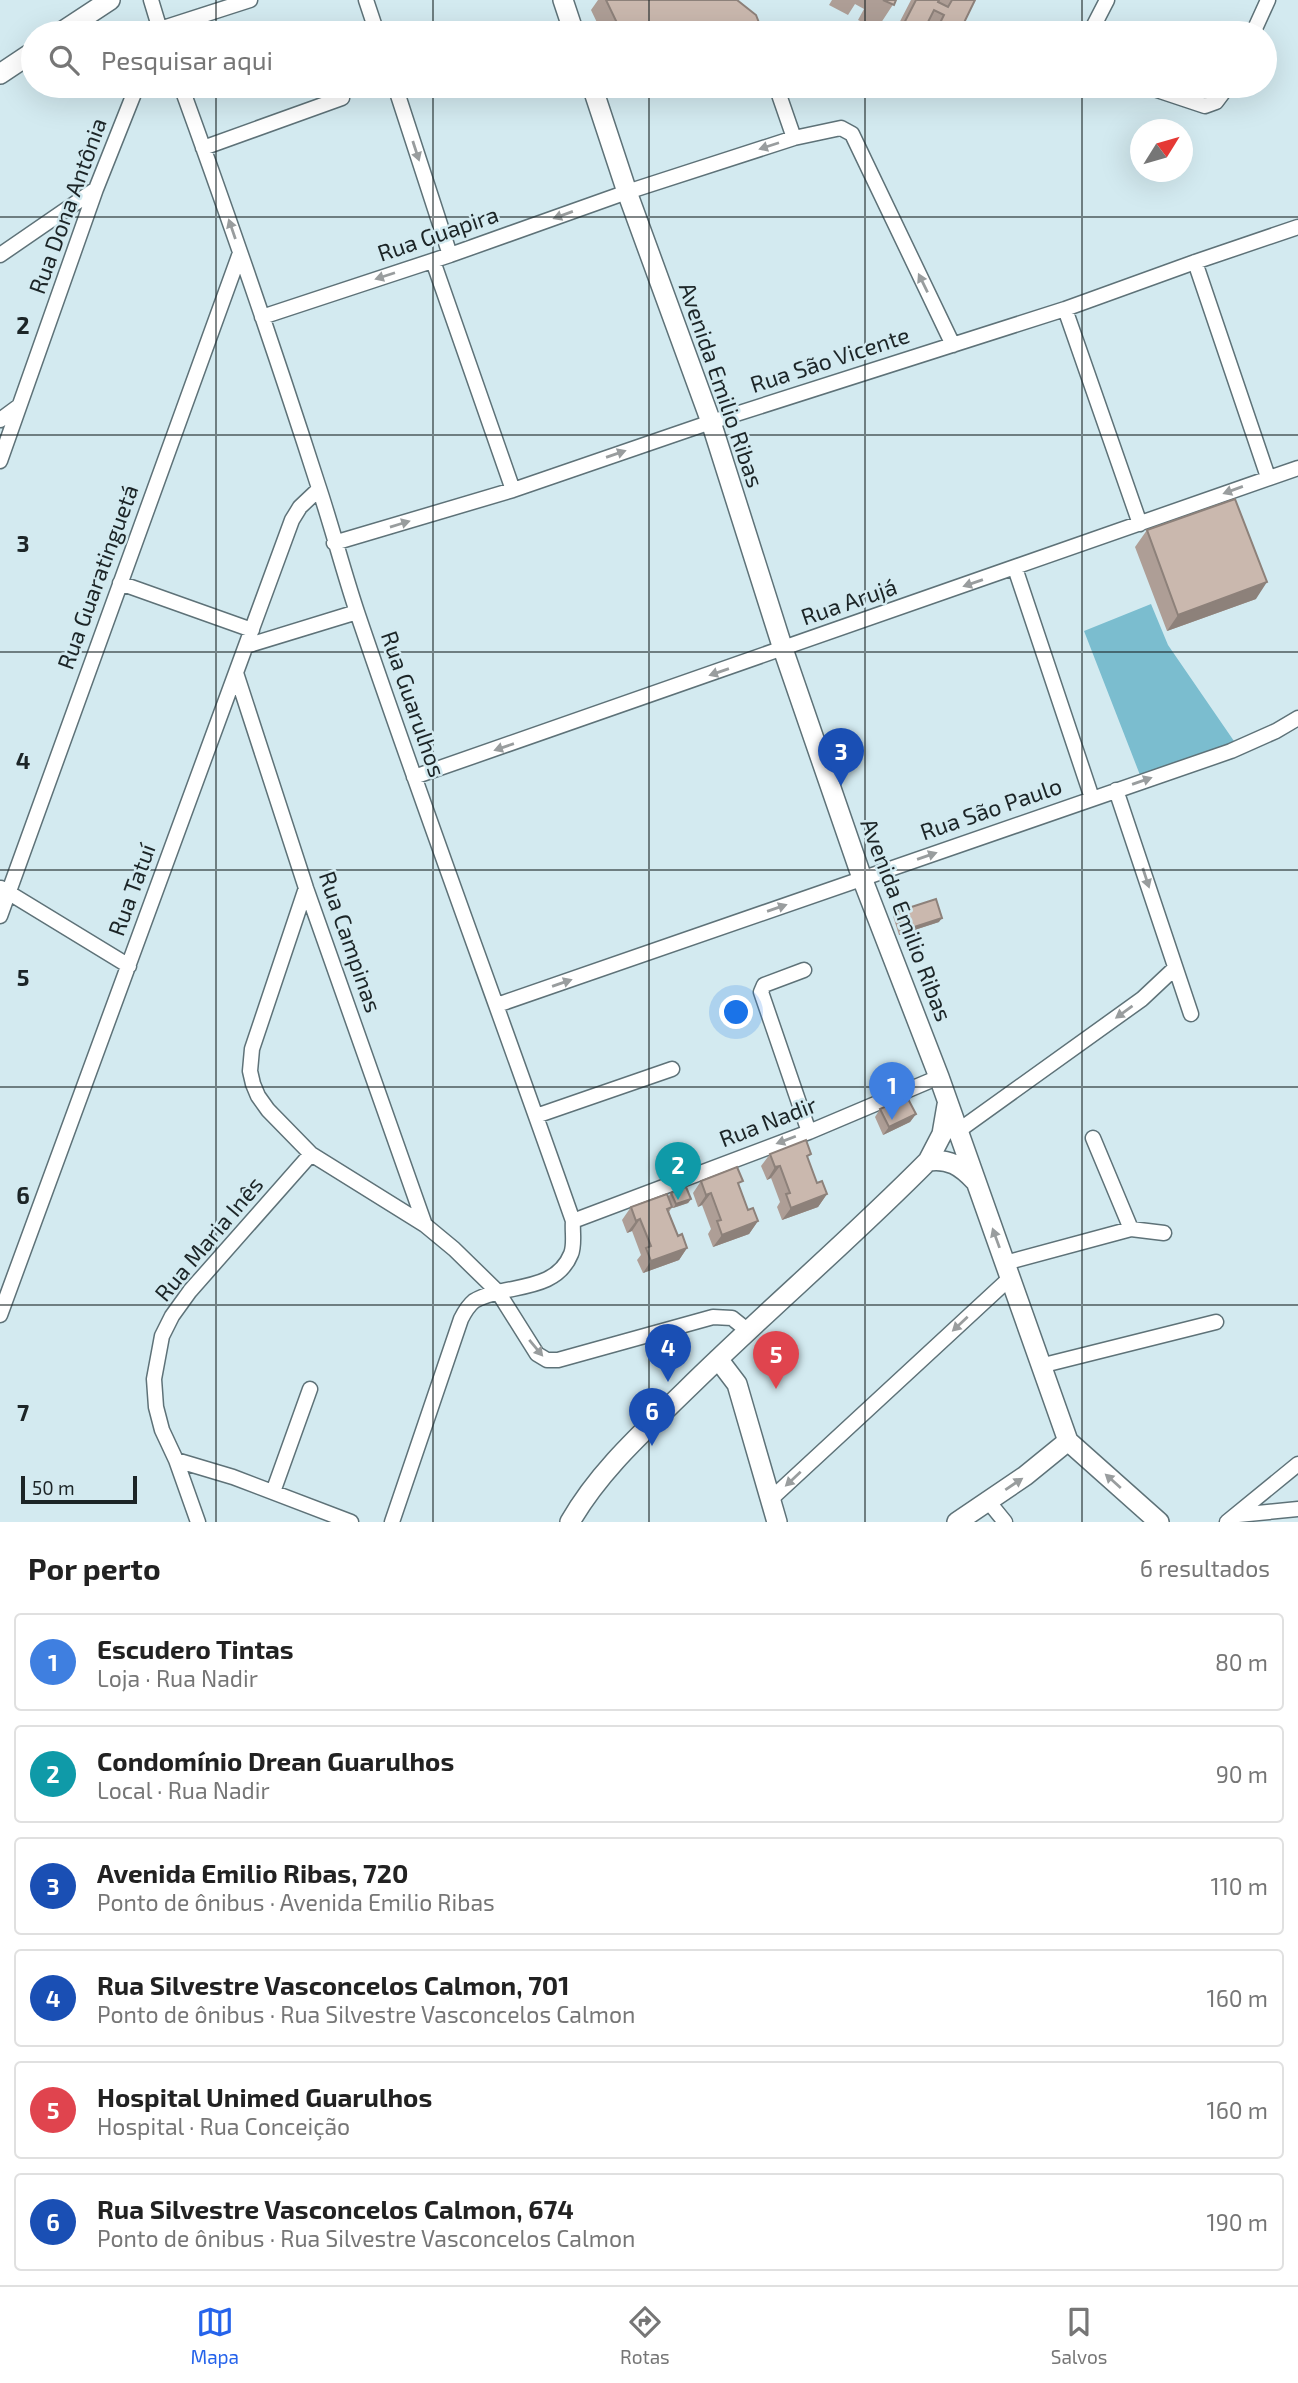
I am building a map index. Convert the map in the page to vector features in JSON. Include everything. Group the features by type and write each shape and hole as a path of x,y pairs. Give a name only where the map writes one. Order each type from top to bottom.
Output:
{"main road":[{"path":"78,21 110,0"},
{"path":"563,0 570,21"},
{"path":"0,74 21,60"},
{"name":"Avenida Emilio Ribas","path":"596,98 627,192 711,422 783,649 862,878 939,1077 1068,1441"},
{"path":"569,1522 597,1482 625,1449 747,1330 928,1161 942,1134 947,1101"},
{"path":"928,1161 946,1160 956,1164 976,1183"},
{"path":"718,1359 737,1384 777,1522"},
{"path":"957,1522 1025,1476 1068,1441 1159,1522"}],"street":[{"path":"150,0 157,21"},
{"path":"191,21 250,0"},
{"path":"366,0 373,21"},
{"path":"1096,21 1107,0"},
{"path":"1258,21 1268,0"},
{"name":"Rua Dona Antônia","path":"0,461 96,189 132,98"},
{"name":"Rua Guarulhos","path":"185,98 320,489 334,543 357,612 573,1221 572,1253 565,1265 541,1282 498,1292 474,1301 461,1319 392,1522"},
{"path":"399,98 450,255"},
{"path":"780,98 794,138"},
{"path":"1181,98 1205,106 1219,98"},
{"path":"203,148 342,99"},
{"name":"Rua Guapira","path":"262,317 433,261 627,192 794,138 841,128 852,134 953,345"},
{"path":"0,256 96,189"},
{"name":"Rua São Vicente","path":"334,543 513,490 711,422 1065,309 1195,261 1298,227"},
{"name":"Rua Guaratinguetá","path":"0,916 4,890 120,583 240,253"},
{"path":"433,261 513,490"},
{"path":"1195,261 1268,477"},
{"path":"1065,309 1140,524"},
{"path":"0,420 19,407"},
{"name":"Rua Arujá","path":"414,777 1298,468"},
{"name":"Rua Tatuí","path":"0,1315 292,520 300,507 320,489"},
{"path":"1015,568 1092,798"},
{"path":"120,583 252,629"},
{"path":"246,646 357,612"},
{"name":"Rua Campinas","path":"236,673 306,888 425,1225"},
{"name":"Rua São Paulo","path":"497,1005 1231,751 1298,718"},
{"path":"1116,790 1191,1014"},
{"path":"306,888 252,1049 250,1071 263,1103 311,1154 425,1225 454,1249 498,1292 537,1354 547,1360 558,1360 713,1317 732,1318 747,1330"},
{"path":"4,890 129,965"},
{"path":"958,1131 1142,999 1175,968"},
{"path":"804,970 764,985 761,992 809,1132"},
{"path":"536,1116 672,1069"},
{"name":"Rua Nadir","path":"573,1221 809,1132 939,1077"},
{"path":"1093,1138 1131,1230"},
{"name":"Rua Maria Inês","path":"198,1522 176,1460 162,1430 156,1407 154,1379 162,1336 190,1291 311,1154"},
{"path":"772,1499 1008,1271 1131,1230 1164,1233"},
{"path":"1040,1366 1216,1322"},
{"path":"273,1492 310,1389"},
{"path":"176,1460 273,1492 351,1522"},
{"path":"1232,1518 1298,1464"},
{"path":"988,1501 1004,1522"},
{"path":"1232,1518 1298,1509"}],"shaded area":[{"path":"1151,604 1168,645 1236,744 1140,775 1084,631"}],"building":[{"path":"606,0 737,0 756,15 758,21 616,21"},
{"path":"883,0 896,0 894,5"},
{"path":"916,0 939,0 938,2 948,7 952,0 975,0 965,21 941,21 944,15 934,10 928,21 905,21"},
{"path":"1235,499 1267,582 1178,615 1147,530"},
{"path":"936,899 942,918 902,931 896,912"},
{"path":"907,1097 916,1114 889,1127 880,1109"},
{"path":"806,1140 811,1154 807,1156 817,1183 822,1181 827,1194 791,1208 786,1194 790,1193 780,1166 775,1167 770,1154"},
{"path":"737,1167 743,1181 738,1183 748,1210 753,1208 758,1221 722,1235 717,1221 721,1220 711,1193 706,1195 701,1181"},
{"path":"686,1187 691,1199 676,1204 671,1193"},
{"path":"667,1194 672,1207 667,1209 678,1236 682,1234 687,1248 651,1261 646,1248 651,1246 640,1219 636,1221 631,1207"}],"place":[{"name":"Avenida Emilio Ribas, 720","path":"841,786"},
{"name":"Escudero Tintas","path":"892,1120"},
{"name":"Condomínio Drean Guarulhos","path":"678,1200"},
{"name":"Rua Silvestre Vasconcelos Calmon, 701","path":"668,1382"},
{"name":"Hospital Unimed Guarulhos","path":"776,1389"},
{"name":"Rua Silvestre Vasconcelos Calmon, 674","path":"652,1446"}]}
